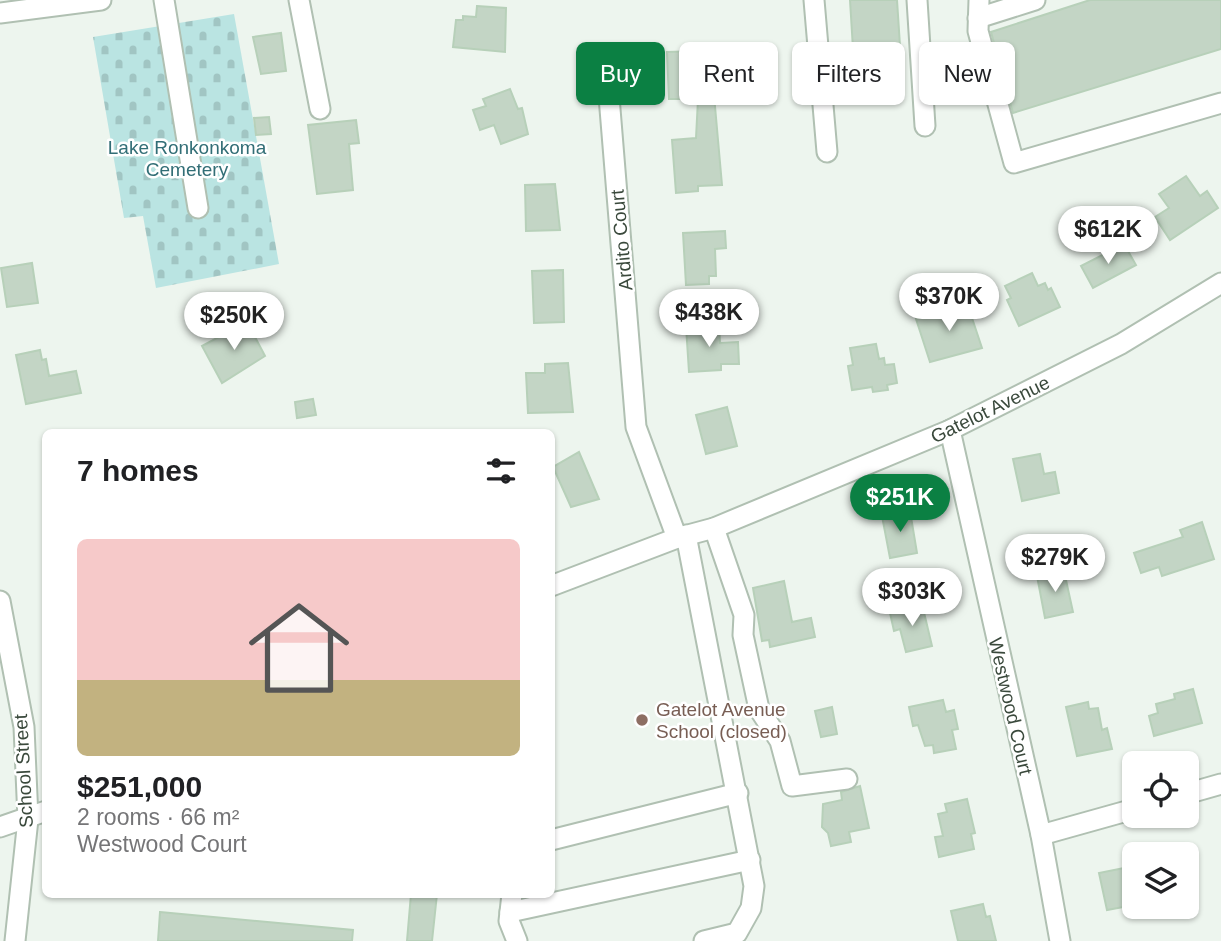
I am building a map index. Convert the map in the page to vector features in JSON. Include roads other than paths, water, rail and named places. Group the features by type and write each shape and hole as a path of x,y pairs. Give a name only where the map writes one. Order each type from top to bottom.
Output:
{"street":[{"path":"0,13 101,0"},
{"path":"164,0 198,208"},
{"path":"299,0 320,109"},
{"path":"814,0 827,152"},
{"path":"917,0 925,126"},
{"path":"1035,0 979,9 978,31 1014,163 1221,103"},
{"name":"Ardito Court","path":"610,105 636,427 682,537 738,793 754,886 751,908 737,933 704,941"},
{"name":"Gatelot Avenue","path":"555,585 682,537 714,528 950,430 1121,344 1221,283"},
{"name":"Westwood Court","path":"950,430 1041,835 1060,941"},
{"path":"714,528 744,615 743,635 759,709 779,741 792,786 847,779"},
{"name":"School Street","path":"0,601 24,727 37,815 15,941"},
{"path":"1199,790 1221,784"},
{"path":"555,839 738,793"},
{"path":"1041,835 1122,811"},
{"path":"0,827 37,815"},
{"path":"555,895 750,860"},
{"path":"517,941 509,920 511,903 539,898"}],"place":[{"name":"Gatelot Avenue School (closed)","path":"642,720"}],"park label":[{"name":"Lake Ronkonkoma Cemetery","path":"187,158"}]}
